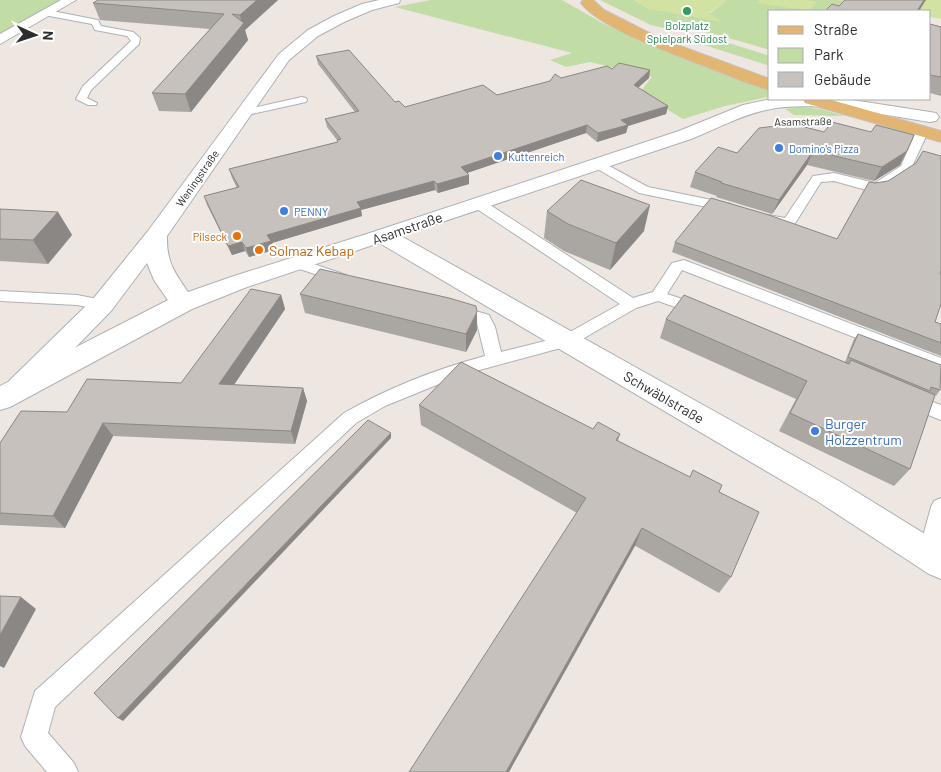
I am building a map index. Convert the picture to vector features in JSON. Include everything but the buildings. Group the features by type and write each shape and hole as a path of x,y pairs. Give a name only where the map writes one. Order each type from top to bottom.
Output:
{"main road":[{"path":"585,2 696,47 768,70"},
{"path":"585,2 598,13 656,42 768,84"},
{"path":"869,100 931,123 941,137"},
{"path":"817,101 931,123"}],"street":[{"path":"0,40 70,0"},
{"name":"Weningstraße","path":"10,393 102,305 156,236 284,56 313,33 367,7 394,0"},
{"path":"347,3 367,7"},
{"name":"Asamstraße","path":"10,393 183,303 239,282 384,236 685,135 735,114 768,104 817,101"},
{"name":"Asamstraße","path":"685,135 771,121 826,120 931,123"},
{"path":"156,236 154,251 158,266 183,303"},
{"name":"Schwäblstraße","path":"384,236 828,491 935,559"}],"lane":[{"path":"47,13 85,19 95,22 98,28 130,34 135,38 136,42 87,88 81,99 92,103"},
{"path":"243,113 302,100"},
{"path":"598,164 644,190 720,204 781,223 789,222 817,179 834,177 870,187 878,186 906,168 931,123"},
{"path":"479,204 631,304"},
{"path":"299,264 357,282"},
{"path":"658,296 677,266 684,265 941,364"},
{"path":"0,296 78,300 102,305"},
{"path":"65,772 34,737 44,700 350,418 379,401 457,370 566,341 631,304 658,296 712,316"},
{"path":"438,305 483,319 487,327 494,359"},
{"path":"894,393 941,413"},
{"path":"935,559 941,507"}],"green space":[{"path":"0,0 63,0 0,35"},
{"path":"431,0 562,0 604,24 636,39 768,89 768,97 725,106 683,119 665,108 635,98 652,77 590,62 566,67 550,60 572,53 395,7"},
{"path":"600,0 634,0 649,9 709,14 727,0 838,0 850,2 833,10 768,10 768,49 715,34 651,25"},
{"name":"Bolzplatz Spielpark Südost","path":"634,0 727,0 709,13 722,22 649,9"},
{"path":"760,0 807,0 817,2 810,10 757,3"},
{"path":"838,0 941,0 941,19 931,17 931,10 890,10"},
{"path":"684,34 716,39 768,55 768,65 685,39 687,37"},
{"path":"798,107 820,109 845,116 794,115 785,109"}],"place":[{"name":"Bolzplatz Spielpark Südost","path":"687,11"},
{"name":"Domino's Pizza","path":"779,148"},
{"name":"Kuttenreich","path":"498,156"},
{"name":"PENNY","path":"284,211"},
{"name":"Pilseck","path":"237,236"},
{"name":"Solmaz Kebap","path":"259,250"},
{"name":"Burger Holzzentrum","path":"815,431"}]}
